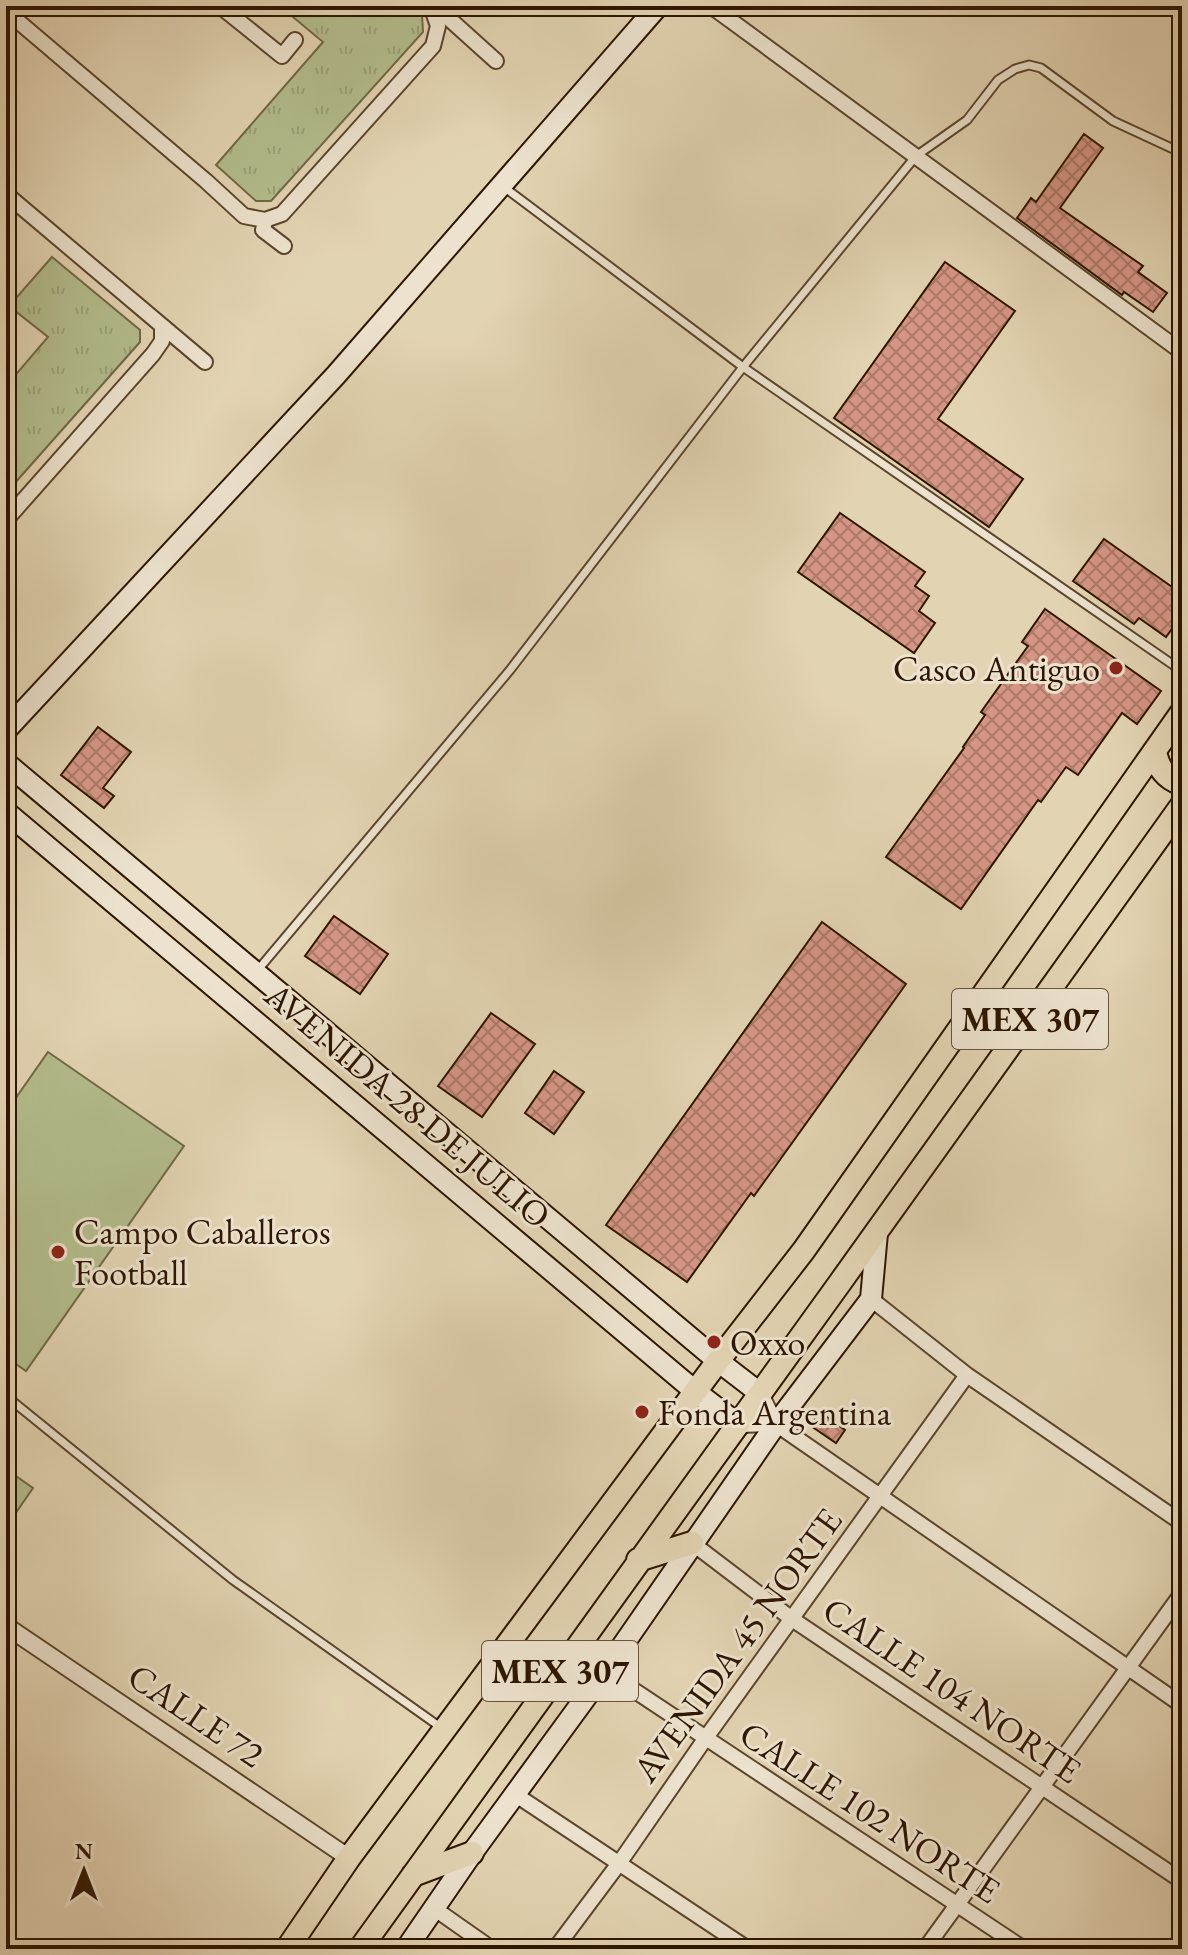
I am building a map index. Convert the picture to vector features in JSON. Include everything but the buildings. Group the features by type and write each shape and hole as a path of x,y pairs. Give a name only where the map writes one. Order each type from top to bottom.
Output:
{"highway":[{"name":"MEX 307","path":"287,1949 349,1858 804,1250 1182,712"},
{"path":"1155,751 1163,773 1182,784"},
{"name":"MEX 307","path":"360,1949 1182,805"},
{"path":"638,1560 692,1543"},
{"path":"412,1876 472,1853"}],"main road":[{"path":"6,730 336,375 658,6"},
{"name":"AVENIDA 28 DE JULIO","path":"6,763 761,1394"},
{"name":"AVENIDA 28 DE JULIO","path":"6,812 739,1425"},
{"path":"125,912 145,905 150,891 148,883"},
{"path":"406,1949 605,1671 776,1424 871,1299 877,1233"}],"street":[{"path":"220,6 282,56 295,40"},
{"path":"433,6 496,61"},
{"path":"6,11 244,216 265,220 282,214 433,46 438,26 433,6"},
{"path":"711,6 1182,352"},
{"path":"6,194 205,362"},
{"path":"265,220 263,230 284,246"},
{"path":"6,520 153,354 162,341 162,327"},
{"path":"871,1299 967,1375 1182,1523"},
{"name":"AVENIDA 45 NORTE","path":"555,1949 967,1375"},
{"path":"761,1394 776,1424 1182,1705"},
{"path":"739,1425 776,1424"},
{"name":"CALLE 104 NORTE","path":"692,1543 792,1619 1182,1881"},
{"path":"925,1949 1182,1593"},
{"name":"CALLE 72","path":"6,1626 349,1858"},
{"name":"CALLE 102 NORTE","path":"605,1671 1024,1949"},
{"path":"516,1795 748,1949"},
{"path":"435,1909 492,1949"}],"lane":[{"path":"255,973 510,670 743,367 916,156 967,120 998,80 1015,69 1029,65 1041,68 1113,121 1182,153"},
{"path":"502,185 743,367 1182,671"},
{"path":"6,1396 233,1580 444,1730"}],"green space":[{"path":"293,6 410,6 422,15 423,32 271,201 256,201 216,165 323,42 287,12"},
{"path":"52,257 140,330 140,342 6,493 6,386 48,337 9,306"},
{"name":"Campo Caballeros Football","path":"48,1052 184,1146 26,1371 6,1357 6,1112"},
{"path":"6,1469 33,1488 13,1517 6,1511"}],"place":[{"name":"Casco Antiguo","path":"1116,668"},
{"name":"Campo Caballeros Football","path":"58,1252"},
{"name":"Oxxo","path":"714,1342"},
{"name":"Fonda Argentina","path":"642,1412"}]}
